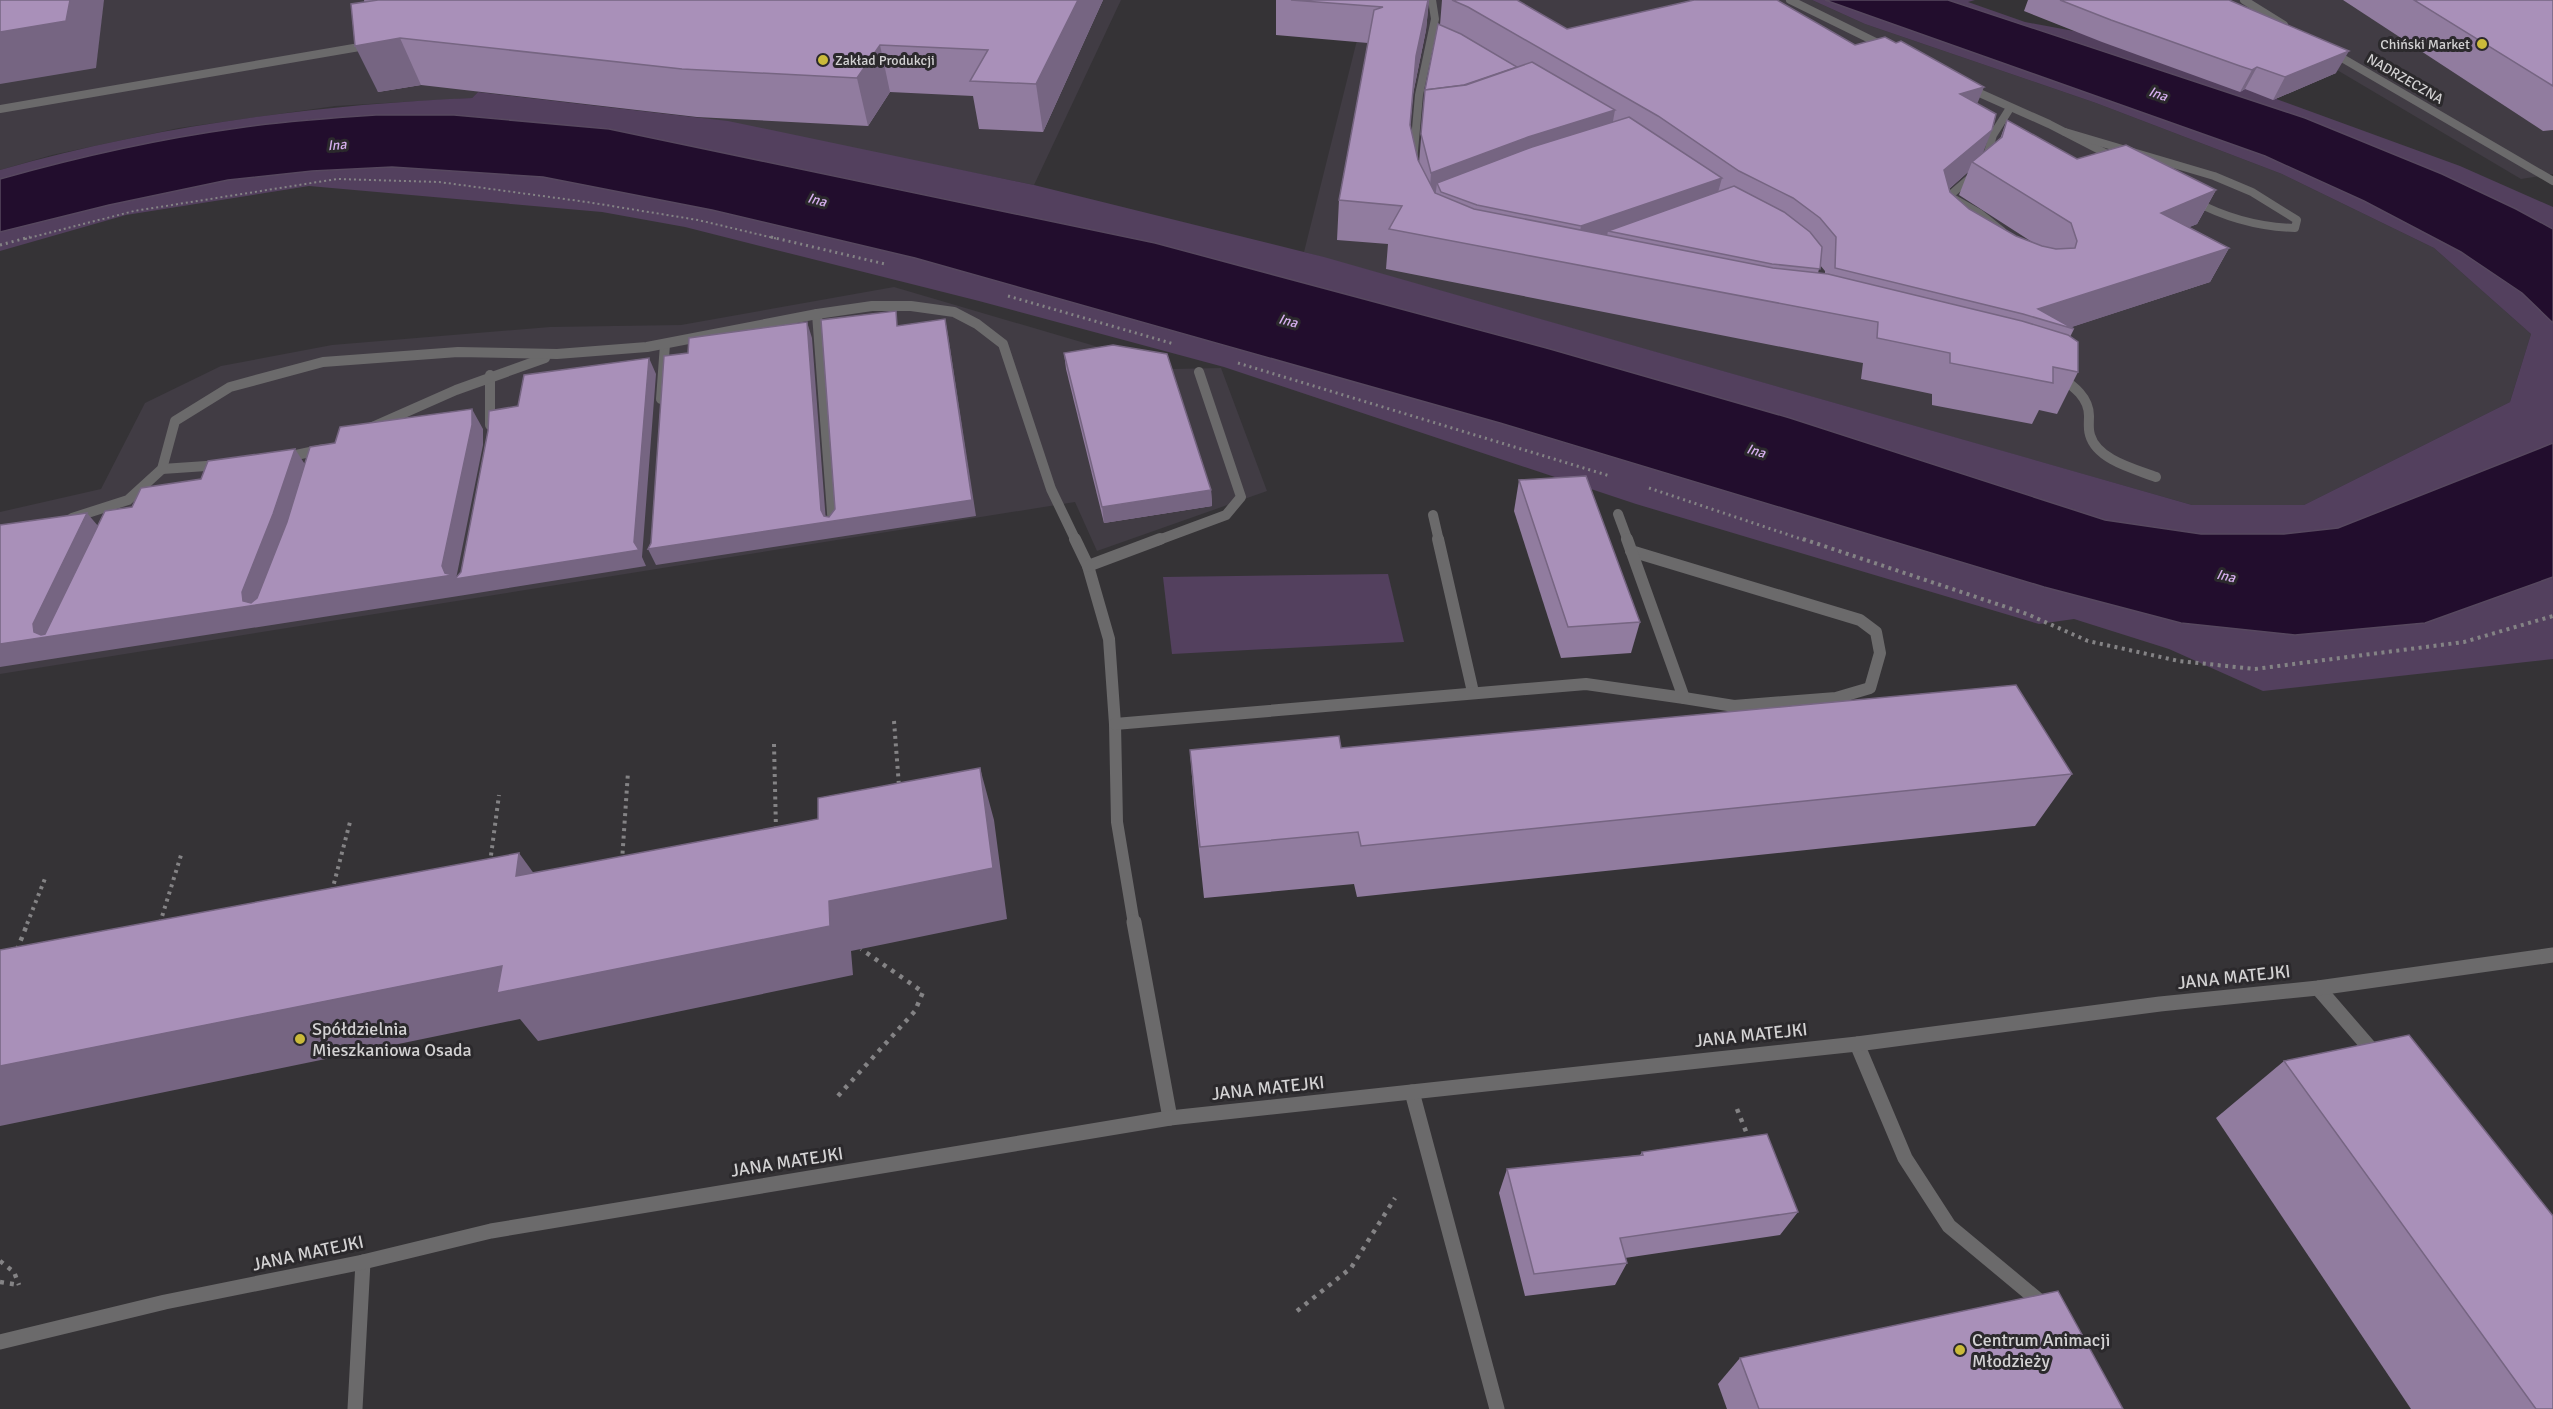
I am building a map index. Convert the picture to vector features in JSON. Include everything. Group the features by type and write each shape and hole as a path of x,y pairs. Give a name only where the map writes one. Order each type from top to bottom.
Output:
{"street":[{"path":"1416,174 1413,163 1419,95 1435,19 1432,0"},
{"path":"1790,0 1892,50"},
{"path":"2244,0 2294,31"},
{"path":"1433,30 1443,34"},
{"path":"0,109 382,43"},
{"name":"NADRZECZNA","path":"2325,48 2553,181"},
{"path":"1954,81 2065,132 2127,165"},
{"path":"1939,213 1937,206 1984,166 1987,146 1997,126 2010,108"},
{"path":"1418,112 1428,112"},
{"path":"2065,132 2214,176 2253,192 2297,220 2295,228 2264,228 2212,212 2186,196"},
{"path":"1949,196 1979,213 2008,236"},
{"path":"56,520 126,506 162,469 176,421 230,387 323,362 458,352 556,354 664,344 817,314 872,306 911,306 954,312 977,324 1004,344 1051,489 1088,566 1109,639 1117,822 1151,1024 1170,1118"},
{"path":"817,314 833,526"},
{"path":"660,415 664,344"},
{"path":"361,432 421,403 490,375 556,354"},
{"path":"2051,370 2074,386 2089,407 2089,436 2100,451 2131,468 2156,477"},
{"path":"1088,566 1226,515 1241,497 1199,372"},
{"path":"490,375 490,434"},
{"path":"267,461 323,453"},
{"path":"162,469 233,464"},
{"path":"1433,514 1473,692"},
{"path":"1618,514 1684,698"},
{"path":"1114,723 1586,684 1734,706 1836,698 1870,688 1880,652 1876,632 1860,620 1631,551"},
{"name":"JANA MATEJKI","path":"0,1342 165,1302 363,1262 491,1231 1170,1118 1857,1044 2160,1004 2318,988 2553,955"},
{"path":"2318,988 2385,1065"},
{"path":"1857,1044 1905,1158 1949,1226 2055,1314"},
{"path":"1412,1092 1497,1409"},
{"path":"355,1409 363,1262"}],"path":[{"path":"0,245 134,211 337,179 439,182 587,202 698,220 891,266"},
{"path":"1004,294 1050,310 1181,346"},
{"path":"1235,362 1616,478"},
{"path":"1649,488 2027,614 2088,641 2179,661 2255,669 2464,642 2553,616"},
{"path":"894,721 900,797"},
{"path":"774,744 777,841"},
{"path":"622,872 628,772"},
{"path":"490,866 499,795"},
{"path":"331,897 350,822"},
{"path":"158,931 182,852"},
{"path":"13,959 46,876"},
{"path":"838,1096 915,1011 923,992 861,949"},
{"path":"1737,1109 1750,1141"},
{"path":"1297,1311 1351,1268 1398,1194 1435,1183"},
{"path":"0,1261 14,1272 19,1285 0,1282"}],"shaded area":[{"path":"0,0 1121,0 1034,185 697,117 478,92 472,98 335,106 179,128 52,155 0,170"},
{"path":"1367,0 1812,0 1865,24 2096,103 2282,174 2434,248 2531,334 2510,402 2304,505 2192,505 1304,252"},
{"path":"1812,0 1975,0 1968,2 2025,22 2106,37 2460,166 2553,207 2553,659 2263,691 2169,649 2074,619 2039,624 1636,504 1224,367 979,301 685,227 602,212 309,186 126,215 0,251 0,170 116,141 234,120 352,106 472,98 478,92 728,121 1034,185 1324,257 2192,505 2304,505 2510,402 2531,334 2434,248 2282,174 2096,103 1865,24"},
{"path":"2219,0 2553,0 2553,174 2521,179"},
{"path":"894,287 1173,369 1221,368 1267,491 1097,551 1075,502 0,674 0,512 101,489 145,403 221,366 332,345 550,327 681,325"},
{"path":"1388,574 1404,642 1172,654 1163,577"}],"water":[{"name":"Ina","path":"1825,0 1948,0 2305,118 2442,174 2553,229 2553,323 2522,293 2461,252 2364,201 2265,156"},
{"name":"Ina","path":"376,115 454,115 609,129 1155,243 1550,349 1790,418 2105,520 2201,534 2284,534 2338,528 2553,443 2553,577 2425,623 2295,635 2181,623 2044,587 1500,423 915,258 712,210 543,177 392,167 312,171 228,180 109,205 0,232 0,179 88,156 208,132 272,123"}],"building":[{"path":"0,0 70,0 66,21 0,32"},
{"path":"378,0 1078,0 1036,84 970,81 988,50 880,45 857,78 682,69 400,38 355,46 351,4"},
{"path":"1291,0 1428,0 1416,56 1410,125 1418,160 1435,193 1474,209 1773,268 1828,274 2022,321 2068,335 2078,342 2078,372 2053,367 2053,383 1950,363 1950,353 1877,338 1878,322 1389,229 1402,206 1339,200 1374,10 1383,7"},
{"path":"1452,0 1517,0 1567,29 1694,0 1777,0 1855,45 1885,37 1896,43 1901,41 1984,87 1960,94 1996,114 1992,130 1944,170 1950,192 1969,209 2016,236 2056,249 2075,248 2077,241 2071,223 1972,162 2002,137 2007,120 2077,159 2126,145 2216,190 2161,213 2229,248 2038,309 2074,329 2023,314 1835,268 1836,237 1820,218 1793,198 1739,171 1658,116"},
{"path":"2060,0 2229,0 2349,51 2285,77 2257,67 2252,70 2240,66"},
{"path":"2414,0 2553,0 2553,86"},
{"path":"1438,24 1461,34 1517,67 1464,85 1425,90"},
{"path":"1532,62 1615,110 1528,137 1431,173 1421,134 1425,90 1466,85"},
{"path":"1629,117 1722,178 1581,226 1477,205 1441,192 1437,183 1532,147"},
{"path":"1734,186 1784,212 1810,232 1822,247 1820,269 1772,264 1608,231"},
{"path":"896,311 897,326 945,319 972,500 648,549 651,543 664,356 688,353 689,338 807,322 821,510 824,516 829,517 835,509 821,320"},
{"path":"1113,345 1167,354 1211,490 1102,507 1064,353"},
{"path":"649,358 634,542 639,550 455,579 461,572 488,431 489,411 518,406 524,375"},
{"path":"472,409 472,425 442,566 445,573 453,575 0,644 0,525 87,513 33,624 34,632 45,634 105,511 132,507 141,488 201,479 208,461 295,449 273,514 242,592 243,601 251,603 257,598 287,522 310,447 335,443 340,427"},
{"path":"1586,476 1640,622 1568,627 1519,480"},
{"path":"2016,685 2072,774 1361,846 1358,832 1200,847 1190,750 1339,736 1341,748"},
{"path":"980,768 993,868 829,901 830,926 497,993 502,966 0,1066 0,950 519,853 516,876 586,863 818,819 818,798"},
{"path":"2409,1035 2553,1216 2553,1409 2536,1409 2284,1061"},
{"path":"1767,1134 1798,1212 1620,1238 1627,1263 1534,1274 1507,1169 1643,1155 1642,1152"},
{"path":"2058,1291 2123,1409 1759,1409 1740,1358"}],"place":[{"name":"Chiński Market","path":"2482,44"},
{"name":"Zakład Produkcji","path":"823,60"},
{"name":"Spółdzielnia Mieszkaniowa Osada","path":"300,1039"},
{"name":"Centrum Animacji Młodzieży","path":"1960,1350"}]}
